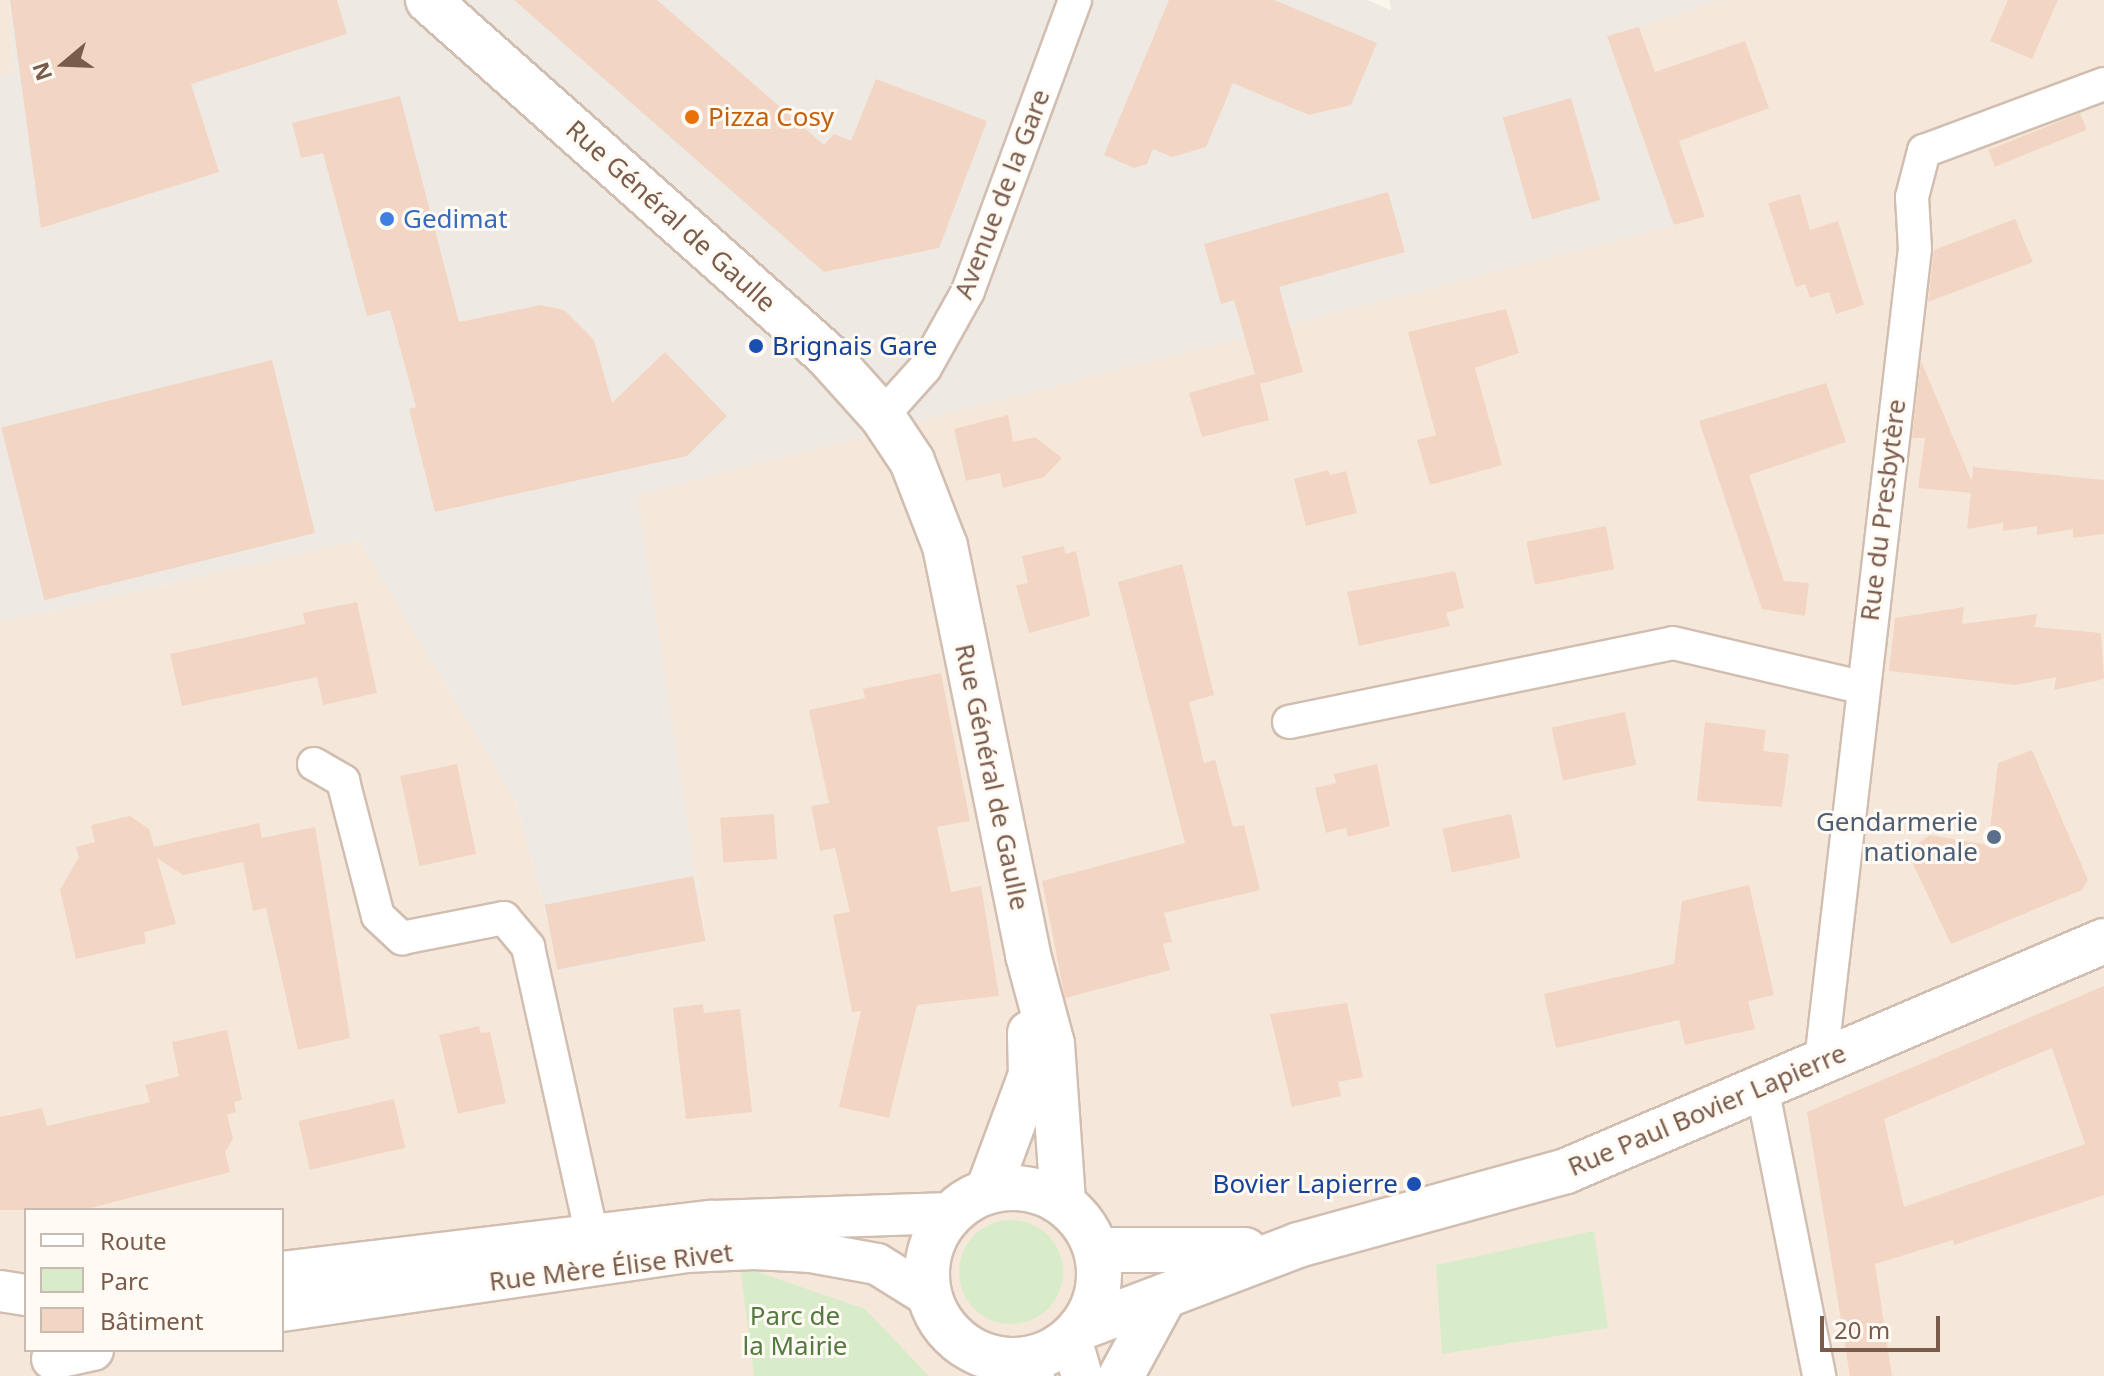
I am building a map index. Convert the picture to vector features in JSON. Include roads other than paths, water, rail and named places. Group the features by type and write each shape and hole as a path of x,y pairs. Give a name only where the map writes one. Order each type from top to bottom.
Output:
{"main road":[{"name":"Rue Général de Gaulle","path":"428,0 827,355 882,416 912,461 945,546 1028,955 1052,1044 1063,1203"},
{"name":"Rue Paul Bovier Lapierre","path":"1298,1245 1566,1171 2104,941"},
{"name":"Rue Général de Gaulle","path":"970,1202 1031,1075 1028,955"},
{"path":"1078,1347 1100,1277 1096,1250 1083,1224 1063,1203 1040,1192 970,1202 930,1252 930,1297 943,1324 964,1344 990,1357 1027,1368 1038,1357 1078,1347 1163,1299 1298,1245"},
{"path":"1096,1250 1201,1254 1298,1245"},
{"path":"1121,1376 1163,1299"}],"street":[{"name":"Avenue de la Gare","path":"882,416 925,368 968,291 1075,0"},
{"name":"Rue du Presbytère","path":"1821,1061 1861,687 1915,249 1912,197 1924,151 2104,84"},
{"path":"1289,722 1673,643 1861,687"},
{"name":"Rue Mère Élise Rivet","path":"314,764 343,781 378,916 402,938 504,918 528,947 591,1231"},
{"path":"1762,1087 1819,1376"},
{"name":"Rue Mère Élise Rivet","path":"284,1272 591,1231 970,1202"},
{"name":"Rue Mère Élise Rivet","path":"284,1311 686,1252 754,1249 811,1252 877,1264 930,1297"},
{"path":"49,1362 86,1352"}],"place":[{"name":"Pizza Cosy","path":"692,117"},
{"name":"Gedimat","path":"387,219"},
{"name":"Brignais Gare","path":"756,346"},
{"name":"Gendarmerie nationale","path":"1994,837"},
{"name":"Bovier Lapierre","path":"1414,1184"}],"park label":[{"name":"Parc de la Mairie","path":"795,1331"}]}
